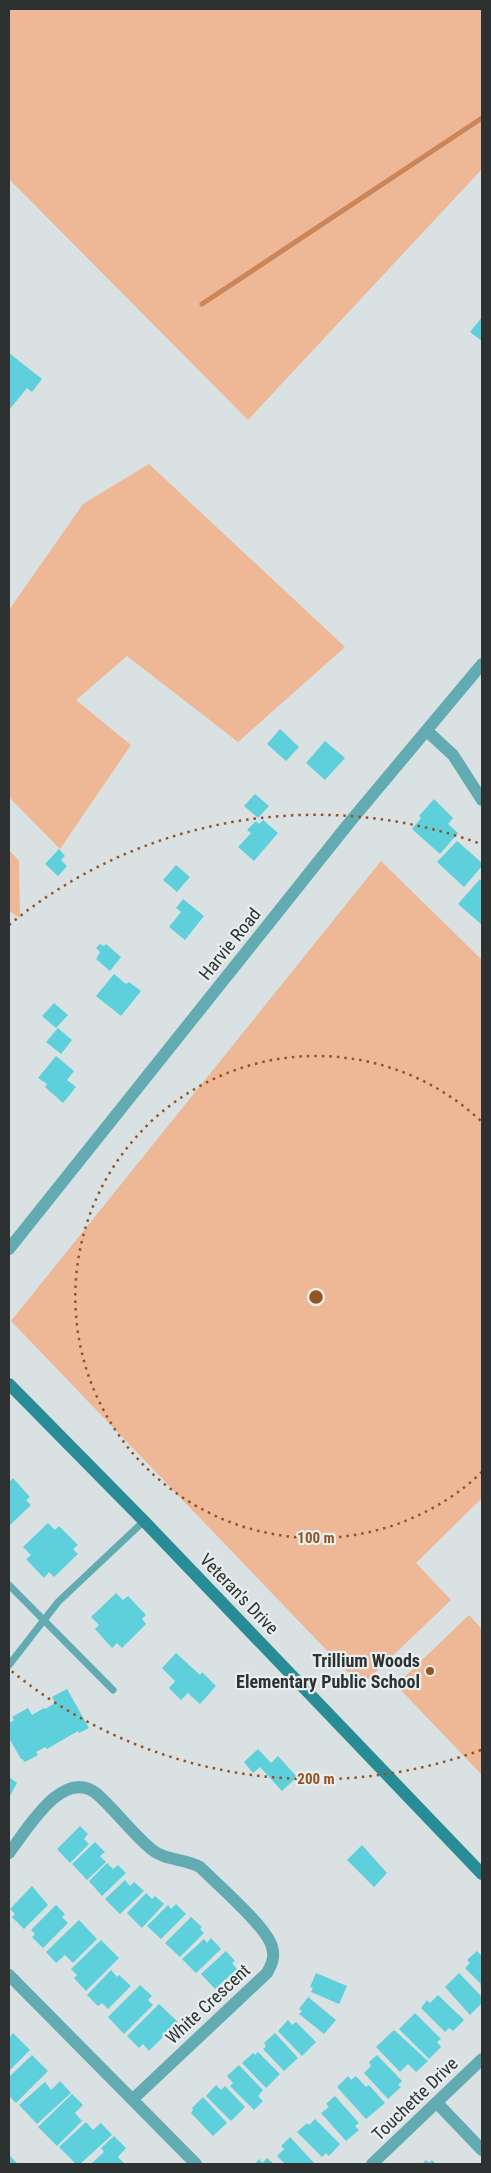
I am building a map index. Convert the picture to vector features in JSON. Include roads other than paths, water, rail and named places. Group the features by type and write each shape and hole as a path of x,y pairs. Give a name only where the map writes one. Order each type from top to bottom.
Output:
{"main road":[{"name":"Veteran's Drive","path":"9,1384 144,1521 482,1874"}],"street":[{"name":"Harvie Road","path":"9,1249 349,823 482,664"},
{"path":"427,731 454,755 481,793"},
{"name":"White Crescent","path":"9,1853 54,1797 68,1788 83,1787 96,1793 151,1849 163,1857 191,1862 200,1867 264,1932 272,1946 273,1961 267,1973 133,2099"},
{"path":"9,1974 196,2164"},
{"name":"Touchette Drive","path":"372,2164 482,2059"},
{"path":"437,2103 482,2150"}],"lane":[{"path":"9,1665 58,1602 144,1521"},
{"path":"9,1585 113,1690"}],"waterway":[{"path":"202,304 482,118"}],"place":[{"name":"Trillium Woods Elementary Public School","path":"430,1671"}]}
